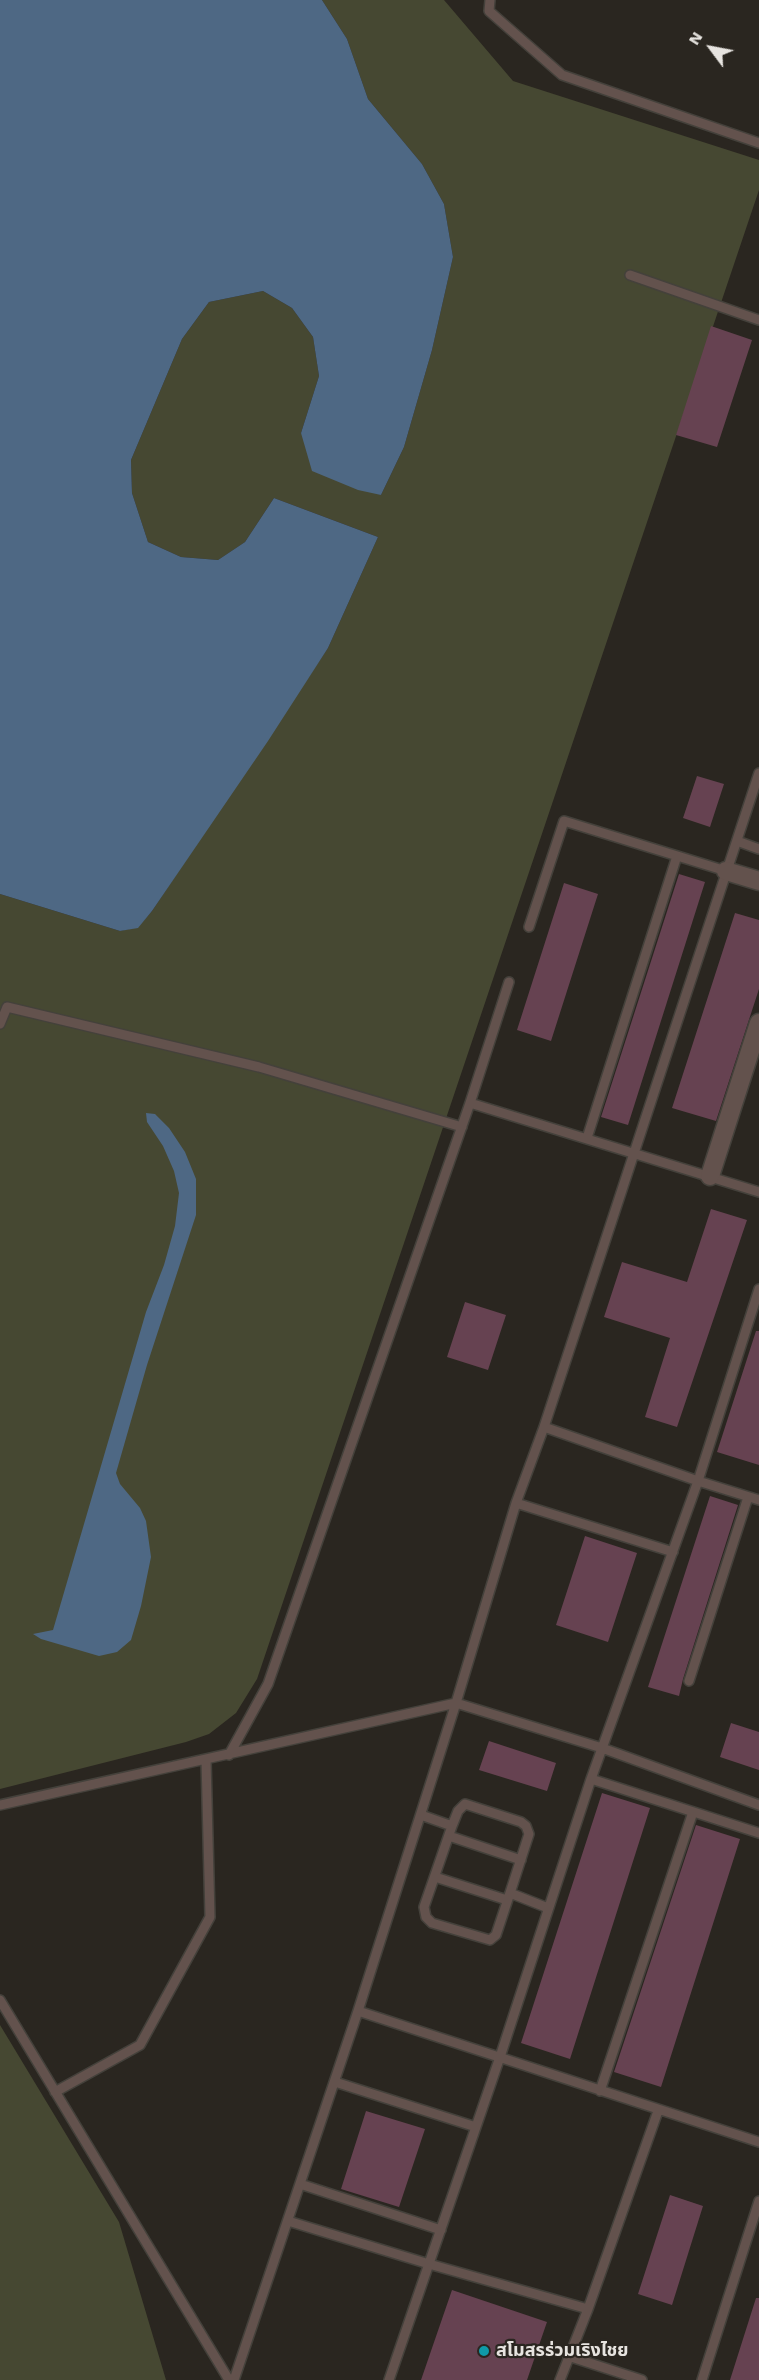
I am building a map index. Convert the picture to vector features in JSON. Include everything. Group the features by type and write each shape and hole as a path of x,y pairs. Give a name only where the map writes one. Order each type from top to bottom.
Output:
{"street":[{"path":"726,872 759,881"},
{"path":"710,1176 759,1023"}],"lane":[{"path":"490,0 489,11 562,75 759,143"},
{"path":"630,275 759,320"},
{"path":"234,2380 358,2012 456,1703 516,1503 544,1428 759,773"},
{"path":"529,927 564,821 726,872"},
{"path":"737,841 759,849"},
{"path":"587,1138 677,856"},
{"path":"229,1755 268,1684 462,1127 509,982"},
{"path":"0,1024 7,1007 259,1067 462,1127"},
{"path":"470,1103 759,1192"},
{"path":"389,2380 500,2056 591,1779 698,1481 759,1289"},
{"path":"544,1428 759,1500"},
{"path":"689,1681 748,1497"},
{"path":"516,1503 673,1552"},
{"path":"0,1805 456,1703 602,1749 759,1805"},
{"path":"55,2092 140,2045 210,1917 206,1760"},
{"path":"591,1779 759,1833"},
{"path":"465,1804 521,1822 526,1826 530,1834 521,1860 496,1935 490,1940 432,1923 426,1917 424,1907 458,1811 465,1804"},
{"path":"600,2091 693,1812"},
{"path":"421,1815 451,1831 521,1860"},
{"path":"435,1877 548,1908"},
{"path":"0,2000 229,2380"},
{"path":"358,2012 500,2056 658,2111 759,2142"},
{"path":"334,2082 476,2127"},
{"path":"560,2380 588,2309 658,2111"},
{"path":"300,2184 441,2230"},
{"path":"702,2380 759,2200"},
{"path":"288,2221 588,2309"},
{"path":"568,2356 642,2380"}],"green space":[{"path":"322,0 444,0 513,81 759,160 759,190 257,1679 236,1713 209,1734 186,1742 0,1789 0,894 120,931 138,927 152,911 328,648 378,537 274,498 245,542 218,560 181,557 148,542 132,493 131,460 182,339 209,302 263,291 292,308 313,337 319,376 301,433 381,495 404,447 432,350 453,257 444,204 422,164 368,99 347,39"},
{"path":"0,2025 119,2222 166,2380 0,2380"}],"water":[{"path":"0,0 322,0 347,39 368,99 422,164 444,204 453,257 432,350 404,447 381,495 358,490 312,471 301,433 319,376 313,337 292,308 263,291 209,302 182,339 131,460 132,493 148,542 181,557 218,560 245,542 274,498 378,537 328,648 268,741 152,911 138,928 120,931 0,894"},
{"path":"146,1113 155,1114 169,1128 185,1152 196,1179 196,1215 147,1365 116,1473 120,1484 140,1508 146,1521 151,1557 141,1606 131,1640 117,1652 99,1656 41,1639 33,1634 53,1630 146,1312 164,1265 175,1226 179,1193 174,1171 163,1146 147,1122"}],"building":[{"path":"711,326 752,340 717,447 676,435"},
{"path":"697,776 724,784 710,827 683,818"},
{"path":"679,874 705,882 628,1125 601,1117"},
{"path":"564,883 598,894 551,1041 517,1030"},
{"path":"735,913 759,920 759,989 716,1121 672,1108"},
{"path":"711,1209 747,1220 677,1427 645,1417 670,1338 604,1317 622,1262 687,1282"},
{"path":"465,1302 506,1315 488,1370 447,1357"},
{"path":"756,1331 759,1331 759,1465 717,1452"},
{"path":"710,1496 738,1505 679,1696 648,1687"},
{"path":"585,1536 637,1553 608,1642 556,1625"},
{"path":"731,1723 759,1732 759,1770 720,1757"},
{"path":"489,1741 556,1763 547,1791 479,1770"},
{"path":"602,1793 650,1808 570,2059 521,2043"},
{"path":"696,1825 740,1839 661,2087 614,2072"},
{"path":"366,2111 425,2129 399,2207 341,2189"},
{"path":"670,2195 703,2206 672,2305 638,2294"},
{"name":"สโมสรร่วมเริงไชย","path":"452,2290 547,2322 527,2380 421,2380"},
{"path":"756,2298 759,2298 759,2380 730,2380"}],"place":[{"name":"สโมสรร่วมเริงไชย","path":"484,2351"}]}
